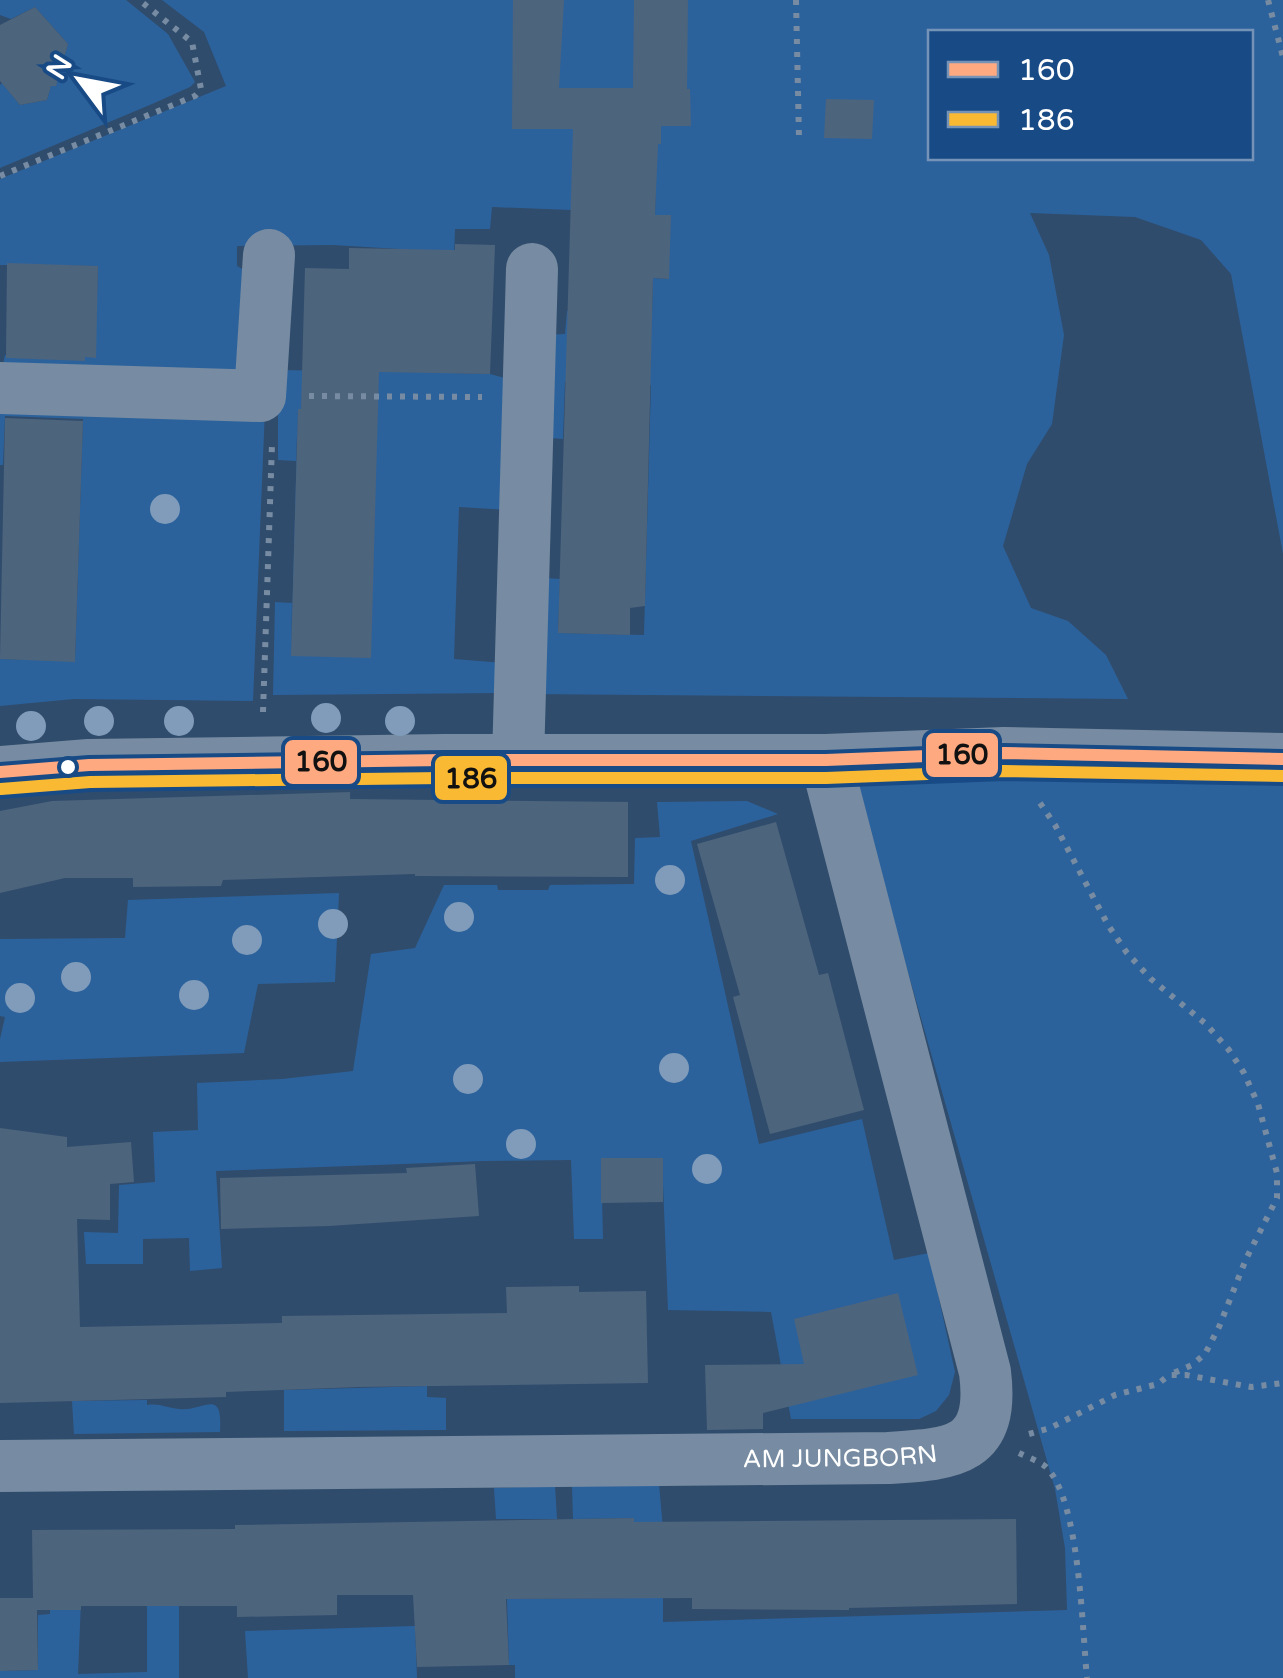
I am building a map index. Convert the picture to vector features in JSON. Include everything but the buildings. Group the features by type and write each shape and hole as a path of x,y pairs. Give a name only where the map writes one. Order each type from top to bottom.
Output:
{"street":[{"path":"0,388 267,396 269,255"},
{"path":"518,760 532,269"},
{"path":"0,772 262,763 826,760 1004,752 1283,759"},
{"name":"AM JUNGBORN","path":"0,1466 888,1458 949,1452 985,1442 985,1372 826,760"}],"path":[{"path":"0,176 195,96 201,89 192,42 139,0"},
{"path":"796,0 799,138"},
{"path":"1268,0 1283,57"},
{"path":"262,763 267,396 529,397"},
{"path":"985,1442 1050,1428 1115,1395 1158,1384 1192,1365 1204,1354 1219,1327 1246,1258 1278,1198 1277,1173 1258,1104 1244,1073 1206,1024 1150,979 1127,953 1055,825 1004,752"},
{"path":"1169,1376 1251,1387 1283,1383"},
{"path":"985,1442 1045,1466 1060,1486 1072,1526 1087,1678"}],"shaded area":[{"path":"0,0 126,0 168,34 195,82 0,168 0,85 20,105 47,100 51,86 56,85 68,44 35,7 11,19 0,15"},
{"path":"162,0 1283,0 1283,554 1231,274 1201,240 1135,217 1030,213 1049,255 1064,335 1052,424 1027,464 1003,546 1031,608 1068,621 1106,655 1128,699 528,694 532,577 560,579 558,633 644,635 651,385 565,382 563,439 536,437 543,335 565,334 567,311 652,314 653,278 668,279 670,215 655,215 656,179 571,210 492,207 490,229 455,229 450,373 490,374 516,381 510,510 459,507 454,659 503,663 501,693 273,695 275,602 292,603 291,656 298,409 296,461 278,460 278,370 396,372 399,249 237,246 237,266 258,278 242,375 2,369 5,355 95,357 98,266 0,265 0,179 226,86 204,32"},
{"path":"0,403 265,409 253,701 74,699 0,706 0,659 75,661 83,419 5,416 0,465"},
{"path":"847,758 1283,759 1283,1678 515,1678 515,1665 509,1665 507,1599 634,1598 634,1518 573,1519 572,1486 659,1484 663,1622 1067,1610 1065,1548 1055,1489"},
{"path":"747,801 778,814 691,841 759,1144 862,1119 894,1260 929,1253 955,1372 949,1395 936,1411 919,1419 791,1419 771,1312 668,1310 662,1158 601,1158 603,1239 574,1239 571,1160 216,1171 222,1268 190,1271 189,1238 143,1239 143,1264 86,1264 84,1232 118,1233 119,1185 155,1182 153,1132 198,1130 197,1083 353,1071 371,954 415,948 444,885 548,890 550,885 634,884 635,838 660,837 657,802"},
{"path":"339,893 335,982 258,984 244,1053 0,1062 5,1017 0,1016 0,939 125,938 128,900"},
{"path":"427,1386 427,1397 446,1398 446,1430 284,1431 284,1390"},
{"path":"147,1400 147,1405 179,1409 215,1405 220,1432 74,1434 72,1401"},
{"path":"555,1486 557,1519 496,1519 494,1488"},
{"path":"50,1600 81,1601 78,1674 147,1672 147,1606 179,1606 179,1678 0,1678 0,1671 38,1670 38,1615 50,1614"},
{"path":"415,1626 417,1678 248,1678 245,1631"}],"transit line":[{"name":"160","path":"0,772 89,765 826,760 1004,753 1283,759"},
{"name":"186","path":"1,789 90,782 826,778 1004,771 1283,776"}]}
